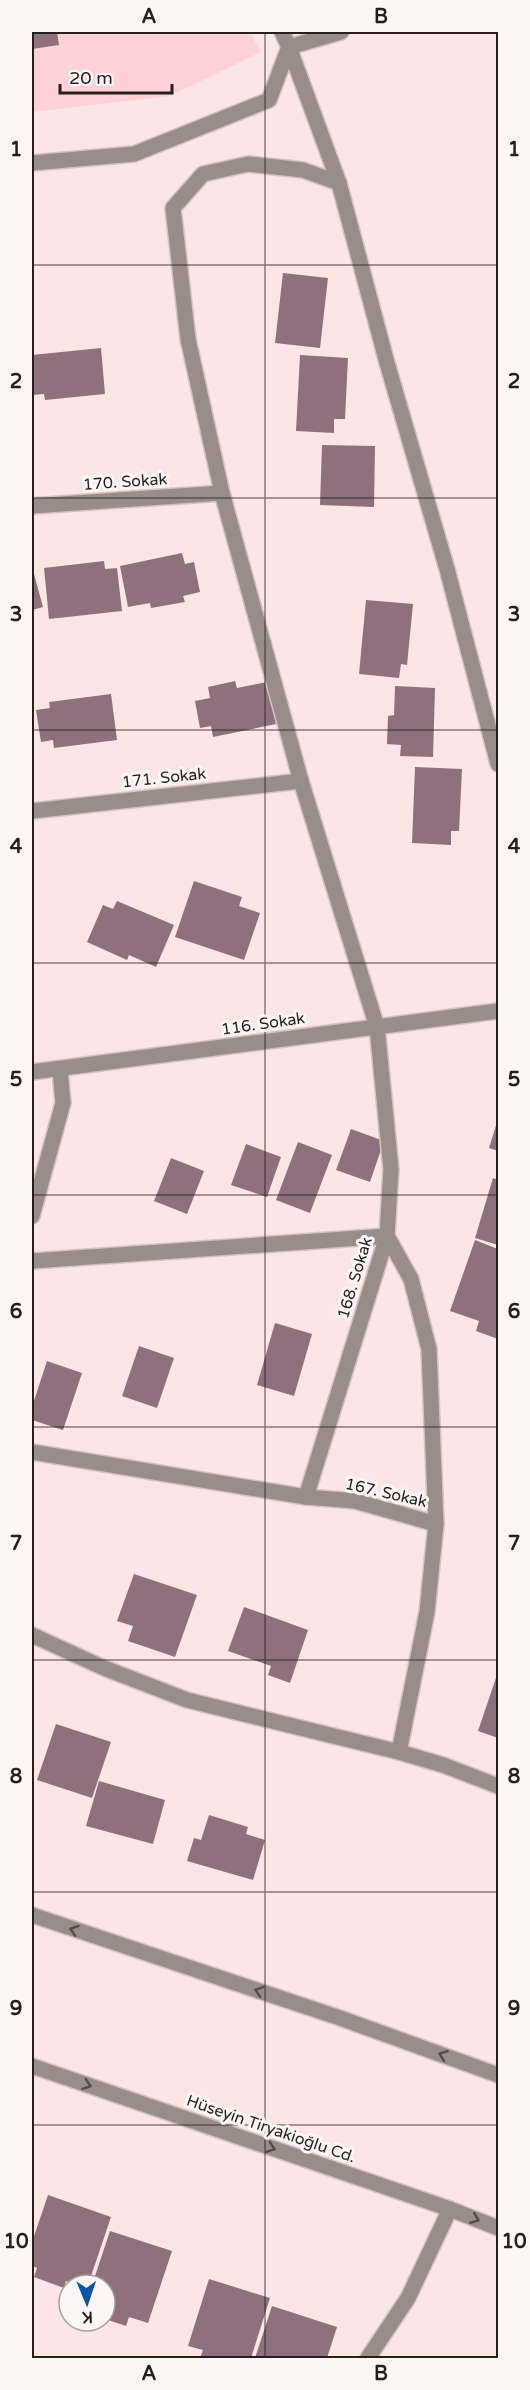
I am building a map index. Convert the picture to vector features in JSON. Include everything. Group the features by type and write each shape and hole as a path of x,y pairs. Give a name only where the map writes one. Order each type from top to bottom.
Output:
{"street":[{"path":"282,32 339,183 387,363 447,569 498,764"},
{"path":"289,47 341,32"},
{"path":"32,163 134,154 268,100 289,47"},
{"name":"168. Sokak","path":"306,1497 387,1236 391,1169 377,1027 301,781 222,493 188,339 173,208 203,174 248,164 303,170 339,183"},
{"name":"170. Sokak","path":"32,506 222,493"},
{"name":"171. Sokak","path":"32,811 301,781"},
{"name":"116. Sokak","path":"32,1072 498,1011"},
{"path":"32,1216 63,1103 60,1069"},
{"path":"32,1261 387,1236 411,1279 429,1349 436,1524"},
{"name":"167. Sokak","path":"32,1452 306,1497 355,1501 436,1524 427,1612 399,1752"},
{"path":"32,1636 104,1668 187,1700 399,1752 443,1765 498,1786"},
{"path":"32,1915 340,2018 498,2075"},
{"name":"Hüseyin Tiryakioğlu Cd.","path":"32,2066 450,2209 498,2228"},
{"path":"369,2358 408,2298 450,2209"}],"shaded area":[{"path":"32,32 250,32 261,52 170,96 32,112"}],"building":[{"path":"32,32 57,32 59,45 32,49"},
{"path":"283,273 328,278 320,348 275,343"},
{"path":"101,348 105,394 45,400 44,394 32,395 32,355"},
{"path":"300,355 348,358 345,419 334,419 334,433 296,431"},
{"path":"322,445 375,446 374,507 320,505"},
{"path":"182,553 185,564 194,562 200,592 183,596 185,602 151,608 150,603 128,607 120,566"},
{"path":"104,561 105,569 117,568 122,611 49,619 44,568"},
{"path":"34,574 43,607 32,610 32,575"},
{"path":"366,600 413,604 407,665 401,664 399,678 359,674"},
{"path":"235,681 237,688 267,682 276,724 213,737 211,726 200,728 195,701 210,698 208,687"},
{"path":"395,686 435,688 433,757 400,756 401,745 387,744 388,716 394,715"},
{"path":"111,694 117,740 54,748 53,740 41,742 36,710 50,708 49,702"},
{"path":"415,767 462,769 459,831 451,831 451,845 412,843"},
{"path":"194,881 242,897 239,906 260,913 244,960 175,937"},
{"path":"117,901 174,925 156,967 129,955 127,960 87,942 103,905 113,909"},
{"path":"498,1119 498,1151 489,1148"},
{"path":"351,1129 384,1141 370,1182 336,1170"},
{"path":"298,1142 332,1155 310,1213 276,1200"},
{"path":"246,1144 281,1157 267,1197 231,1185"},
{"path":"171,1158 204,1171 187,1214 154,1201"},
{"path":"493,1178 498,1180 498,1245 475,1238"},
{"path":"475,1240 498,1249 498,1339 476,1331 479,1321 450,1311"},
{"path":"275,1323 312,1334 294,1396 257,1385"},
{"path":"139,1346 174,1358 157,1408 122,1396"},
{"path":"47,1361 82,1373 63,1430 32,1420 32,1407"},
{"path":"134,1574 197,1595 175,1657 128,1641 133,1626 117,1621"},
{"path":"244,1607 308,1630 290,1683 268,1675 271,1666 228,1651"},
{"path":"498,1672 498,1738 478,1731"},
{"path":"56,1724 111,1742 92,1798 37,1780"},
{"path":"99,1781 165,1800 153,1844 86,1826"},
{"path":"209,1815 248,1827 246,1834 265,1840 253,1880 187,1861 194,1838 201,1840"},
{"path":"48,2195 111,2217 92,2273 57,2273 57,2285 34,2277 37,2268 32,2266 32,2242"},
{"path":"110,2231 172,2251 148,2323 129,2317 126,2326 117,2323 117,2273 96,2273"},
{"path":"209,2279 270,2298 251,2358 200,2358 203,2350 188,2346"},
{"path":"272,2306 337,2327 327,2358 255,2358"}]}
